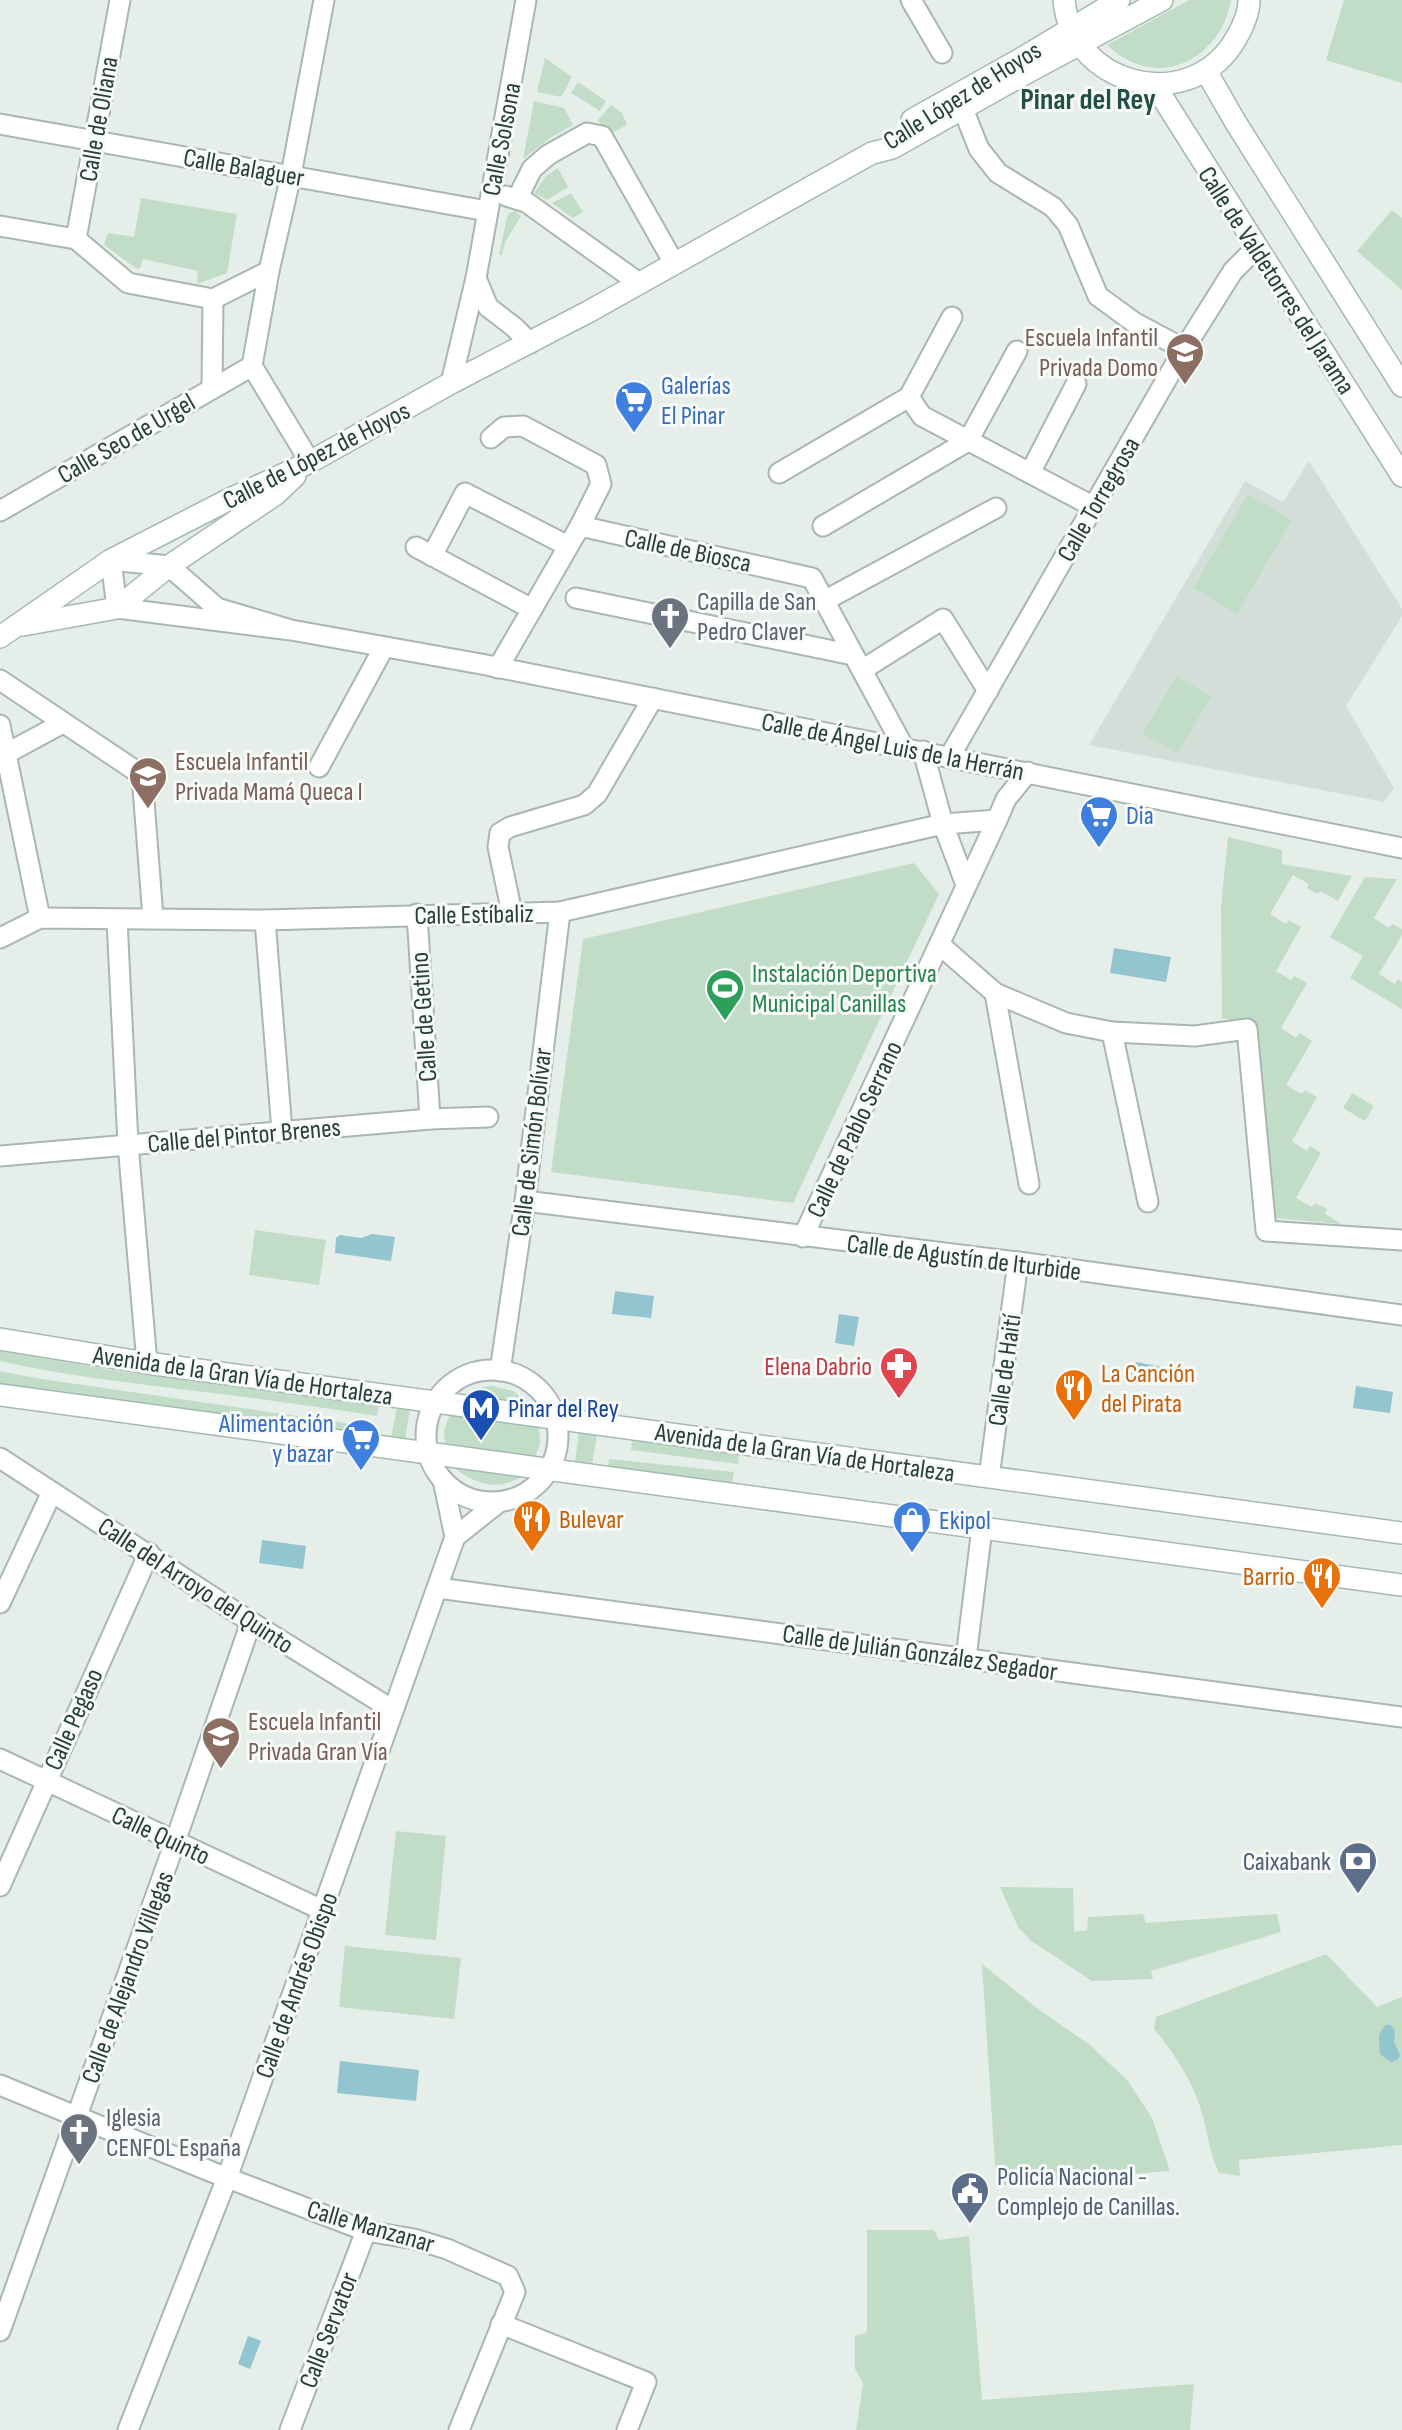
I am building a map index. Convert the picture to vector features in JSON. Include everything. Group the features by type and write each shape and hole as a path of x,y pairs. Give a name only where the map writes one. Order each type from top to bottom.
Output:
{"street":[{"name":"Calle de Oliana","path":"76,239 120,0"},
{"path":"8,631 117,608 169,566 276,494 310,462 252,366 324,0"},
{"name":"Calle Solsona","path":"451,383 476,278 526,0"},
{"path":"911,0 942,52"},
{"path":"1064,0 1075,36 1100,65 1125,79 1154,84 1181,81 1206,71 1226,54 1241,32 1249,0"},
{"name":"Calle López de Hoyos","path":"872,153 892,148 962,109 1075,36 1119,0"},
{"name":"Calle López de Hoyos","path":"872,153 885,136 1019,60 1162,0"},
{"name":"Calle de Valdetorres del Jarama","path":"1206,71 1402,386"},
{"name":"Calle de Valdetorres del Jarama","path":"1154,84 1402,476"},
{"path":"962,109 979,149 998,173 1053,207 1068,225 1098,296 1135,323 1184,349"},
{"name":"Calle Balaguer","path":"0,124 291,175 490,202"},
{"path":"517,199 532,169 548,155 587,133 602,136 674,263"},
{"name":"Calle de López de Hoyos","path":"8,631 111,560 228,500 310,462 451,383 639,284 872,153"},
{"path":"490,202 517,199 526,202 639,284"},
{"path":"0,226 76,239 128,283 213,299 270,271"},
{"name":"Calle Torregrosa","path":"950,756 1184,349 1233,271 1258,250"},
{"path":"476,278 488,307 530,343"},
{"path":"212,388 213,299"},
{"path":"779,473 909,397 952,317"},
{"path":"824,526 968,441 1017,351"},
{"name":"Calle Seo de Urgel","path":"0,512 252,366"},
{"path":"1030,473 1076,384"},
{"path":"909,397 922,416 1094,507"},
{"path":"491,438 504,428 523,426 596,465 601,484 580,526 498,668"},
{"path":"532,609 424,551 466,493 568,546"},
{"path":"824,601 996,508"},
{"name":"Calle de Biosca","path":"580,526 812,578 858,662 913,749 943,824"},
{"path":"117,608 111,560 169,566"},
{"name":"Calle de Ángel Luis de la Herrán","path":"169,566 217,608 291,630"},
{"path":"576,598 858,662 943,619 988,691"},
{"name":"Calle de Ángel Luis de la Herrán","path":"117,608 291,630 498,668 1402,848"},
{"path":"318,767 384,647"},
{"path":"0,680 142,775 153,918"},
{"path":"512,913 498,847 500,833 510,827 584,805 597,794 653,698"},
{"path":"3,756 63,723"},
{"path":"0,725 3,756 40,918"},
{"name":"Calle de Pablo Serrano","path":"803,1237 1006,799 1028,772"},
{"name":"Calle Estíbaliz","path":"0,938 40,918 265,920 560,912 943,824 997,820"},
{"path":"943,824 966,885"},
{"name":"Calle de Simón Bolívar","path":"500,1371 525,1201 560,912"},
{"name":"Calle de Getino","path":"416,915 430,1119"},
{"path":"117,920 128,1144 147,1363"},
{"path":"265,920 282,1131"},
{"path":"940,945 995,993 1066,1023 1111,1032 1195,1036 1247,1029 1266,1231 1402,1240"},
{"path":"995,993 1029,1184"},
{"path":"1111,1032 1148,1202"},
{"name":"Calle del Pintor Brenes","path":"0,1156 430,1119 488,1117"},
{"name":"Calle de Agustín de Iturbide","path":"525,1201 1018,1262 1402,1315"},
{"name":"Calle de Haití","path":"989,1477 1018,1262"},
{"name":"Avenida de la Gran Vía de Hortaleza","path":"0,1339 147,1363 1402,1532"},
{"path":"500,1371 520,1375 546,1397 556,1419 558,1433 555,1454 548,1470 526,1491 499,1503 480,1502 463,1496 433,1469 426,1438 436,1402 446,1388 468,1374 500,1371"},
{"name":"Avenida de la Gran Vía de Hortaleza","path":"0,1395 1402,1585"},
{"name":"Calle del Arroyo del Quinto","path":"0,1458 251,1622 393,1710"},
{"path":"443,1480 456,1536 499,1503"},
{"path":"0,1603 52,1492"},
{"path":"965,1658 982,1528"},
{"name":"Calle de Andrés Obispo","path":"128,2430 227,2178 456,1536"},
{"name":"Calle Pegaso","path":"0,1886 149,1553"},
{"name":"Calle de Julián González Segador","path":"438,1588 1402,1717"},
{"name":"Calle de Alejandro Villegas","path":"0,2331 251,1622"},
{"name":"Calle Quinto","path":"0,1759 322,1910"},
{"name":"Calle Manzanar","path":"0,2085 227,2178 366,2231 414,2239 447,2249 508,2276 515,2292 458,2430"},
{"name":"Calle Servator","path":"290,2430 366,2231"},
{"path":"500,2324 646,2382 627,2430"}],"shaded area":[{"path":"1309,461 1402,609 1402,616 1346,706 1394,788 1384,802 1089,745 1245,481 1283,502"}],"green space":[{"path":"1189,0 1231,0 1218,34 1207,48 1193,58 1160,68 1142,66 1122,57 1107,45"},
{"path":"1344,0 1402,0 1402,83 1326,60"},
{"path":"545,58 572,77 561,97 537,92"},
{"path":"578,82 606,101 600,111 571,93"},
{"path":"534,101 564,108 573,125 550,138 523,159"},
{"path":"611,105 622,113 627,125 609,134 598,120"},
{"path":"558,168 568,187 547,200 534,193 546,176"},
{"path":"571,193 583,212 573,218 552,203"},
{"path":"141,198 237,214 227,273 197,284 198,271 143,259 137,269 104,245 108,233 134,237"},
{"path":"1392,210 1402,218 1402,290 1357,251"},
{"path":"515,211 521,216 505,242 502,255 499,255 507,217"},
{"path":"1248,494 1292,520 1237,614 1193,588"},
{"path":"1177,676 1211,697 1178,753 1142,734"},
{"path":"1228,837 1282,850 1282,864 1352,876 1338,901 1320,891 1318,894 1307,888 1309,884 1293,875 1270,914 1286,924 1289,920 1301,927 1276,971 1291,980 1294,976 1307,983 1281,1028 1296,1038 1300,1033 1312,1041 1286,1085 1302,1094 1305,1090 1317,1097 1292,1141 1307,1151 1310,1146 1321,1153 1296,1198 1312,1207 1315,1203 1327,1209 1325,1214 1341,1224 1274,1218 1252,1025 1222,1018 1221,907"},
{"name":"Instalación Deportiva Municipal Canillas","path":"914,863 939,894 793,1203 551,1172 583,939"},
{"path":"1365,877 1397,879 1374,918 1389,928 1392,924 1402,929 1402,935 1379,974 1395,984 1398,979 1402,982 1402,1009 1350,978 1363,956 1330,937"},
{"path":"1352,1093 1374,1106 1365,1121 1343,1108"},
{"path":"255,1230 326,1240 319,1285 249,1275"},
{"path":"0,1351 123,1372 379,1404 377,1416 93,1378 0,1361"},
{"path":"0,1371 346,1423 345,1432 0,1384"},
{"path":"493,1386 513,1391 528,1403 466,1395 483,1387"},
{"path":"397,1407 410,1409 405,1440 391,1438"},
{"path":"450,1414 539,1427 540,1444 535,1457 445,1444 444,1431"},
{"path":"579,1432 597,1435 592,1465 575,1462"},
{"path":"632,1439 739,1453 738,1464 631,1450"},
{"path":"609,1459 734,1472 732,1484 608,1467"},
{"path":"453,1467 523,1476 504,1484 486,1484"},
{"path":"396,1831 446,1836 436,1940 385,1935"},
{"path":"1000,1887 1073,1888 1074,1932 1087,1930 1088,1917 1143,1914 1146,1923 1277,1914 1281,1932 1151,1971 1153,1979 1092,1981 1030,1940 1018,1927"},
{"path":"345,1946 461,1958 454,2019 339,2007"},
{"path":"1326,1954 1377,2007 1402,1997 1402,2145 1239,2160 1240,2176 1219,2173 1196,2096 1177,2061 1154,2029 1156,2017"},
{"path":"982,1964 1038,2009 1090,2045 1128,2081 1152,2118 1170,2171 1004,2185 996,2180"},
{"path":"867,2230 934,2230 939,2240 969,2236 982,2400 1194,2384 1190,2430 856,2430 863,2383 855,2369 855,2336 867,2332"}],"water":[{"path":"1114,948 1171,957 1166,982 1110,973"},
{"path":"372,1234 395,1237 391,1261 335,1253 336,1238 340,1235 361,1238"},
{"path":"615,1291 654,1296 651,1318 612,1314"},
{"path":"839,1314 859,1317 854,1346 835,1343"},
{"path":"1136,1362 1162,1367 1166,1370 1165,1378 1161,1381 1134,1378 1130,1374"},
{"path":"1356,1386 1393,1392 1390,1413 1353,1408"},
{"path":"262,1540 306,1546 303,1569 259,1563"},
{"path":"1386,2025 1391,2025 1395,2031 1394,2042 1400,2055 1397,2060 1391,2062 1380,2054 1379,2035"},
{"path":"340,2061 419,2070 416,2101 337,2093"},
{"path":"248,2336 261,2341 250,2369 238,2364"}],"place":[{"name":"Escuela Infantil Privada Domo","path":"1185,386"},
{"name":"Galerías El Pinar","path":"634,434"},
{"name":"Capilla de San Pedro Claver","path":"670,650"},
{"name":"Escuela Infantil Privada Mamá Queca I","path":"148,810"},
{"name":"Dia","path":"1099,849"},
{"name":"Instalación Deportiva Municipal Canillas","path":"725,1022"},
{"name":"Elena Dabrio","path":"899,1400"},
{"name":"La Canción del Pirata","path":"1074,1422"},
{"name":"Pinar del Rey","path":"481,1442"},
{"name":"Alimentación y bazar","path":"361,1472"},
{"name":"Bulevar","path":"532,1553"},
{"name":"Ekipol","path":"912,1554"},
{"name":"Barrio","path":"1322,1610"},
{"name":"Escuela Infantil Privada Gran Vía","path":"221,1770"},
{"name":"Caixabank","path":"1358,1895"},
{"name":"Iglesia CENFOL España","path":"79,2166"},
{"name":"Policía Nacional - Complejo de Canillas.","path":"970,2225"}],"district":[{"name":"Pinar del Rey","path":"1088,99"}]}
